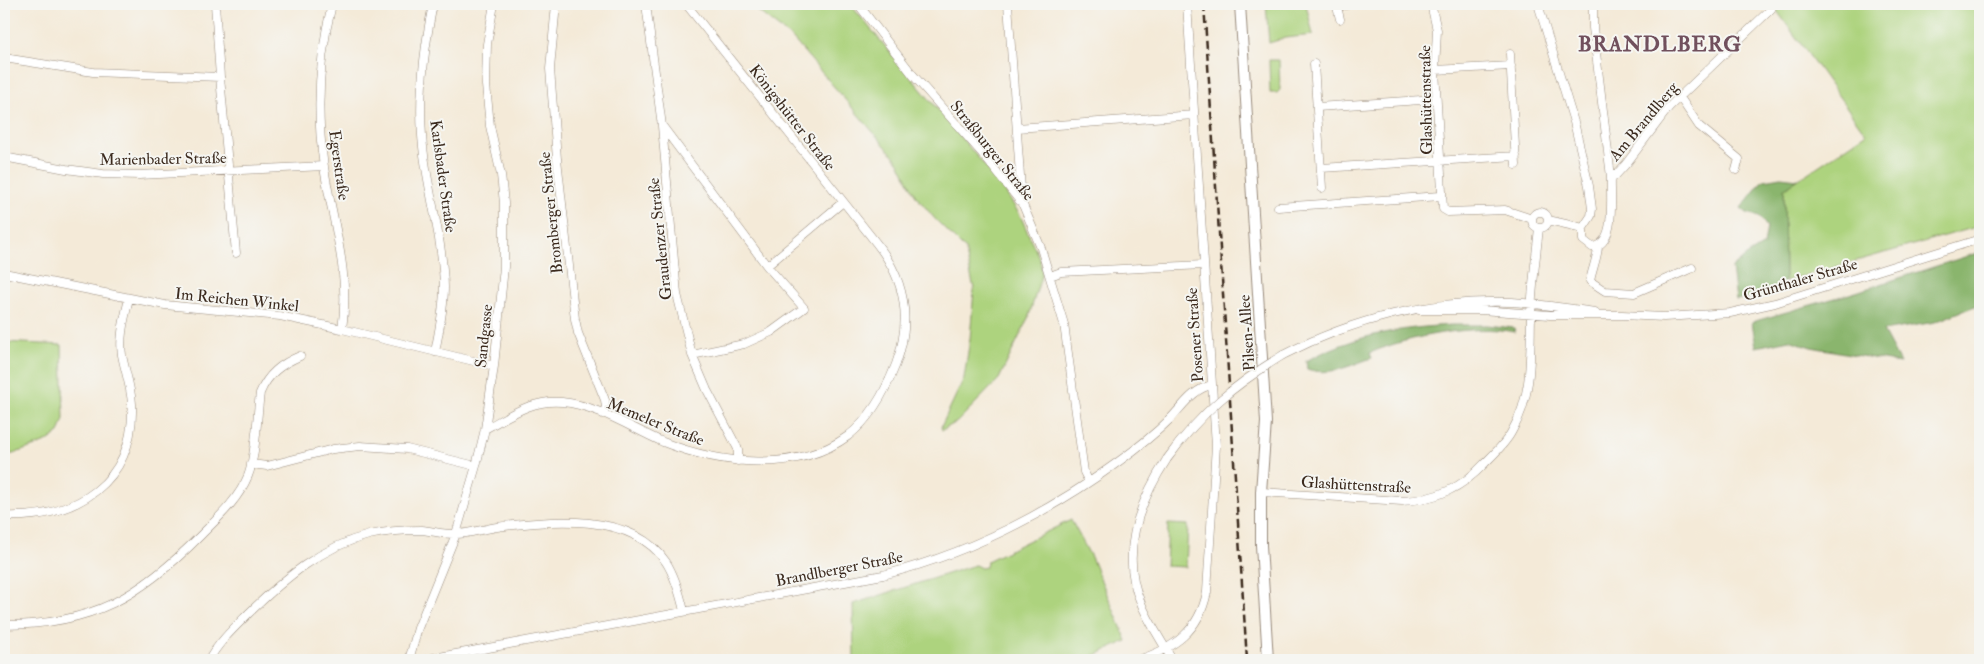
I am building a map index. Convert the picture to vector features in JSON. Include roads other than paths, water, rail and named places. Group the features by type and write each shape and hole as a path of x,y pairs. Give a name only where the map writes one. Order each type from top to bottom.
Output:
{"main road":[{"name":"Pilsen-Allee","path":"1240,4 1266,422 1261,492 1261,545 1268,660"}],"street":[{"path":"215,4 236,253"},
{"name":"Egerstraße","path":"332,4 321,68 321,122 324,166 344,275 345,313 342,329"},
{"name":"Karlsbader Straße","path":"433,4 425,45 421,103 424,156 439,238 444,288 442,315 435,352"},
{"name":"Sandgasse","path":"409,660 418,628 456,534 476,466 485,429 494,366 504,267 503,188 490,126 486,84 487,44 494,4"},
{"name":"Bromberger Straße","path":"556,4 550,69 557,159 575,318 578,333 605,400 606,407 603,414"},
{"name":"Graudenzer Straße","path":"646,4 662,126 677,294 692,355 706,390 738,449 738,461"},
{"name":"Königshütter Straße","path":"686,4 880,247"},
{"name":"Straßburger Straße","path":"858,4 913,75 981,152 1023,205 1050,276 1064,324 1084,472 1089,482"},
{"path":"1008,4 1023,205"},
{"name":"Posener Straße","path":"1138,660 1166,649 1192,628 1204,605 1207,592 1216,466 1215,424 1187,4"},
{"path":"1340,19 1337,5 1350,4"},
{"name":"Glashüttenstraße","path":"1431,4 1437,30 1435,70 1443,209 1448,212 1505,210 1532,218"},
{"path":"1538,4 1574,122 1589,186 1592,209 1591,216 1583,228 1583,240 1592,247 1598,247"},
{"path":"1593,4 1593,28 1611,177"},
{"name":"Am Brandlberg","path":"1692,268 1634,293 1604,291 1590,281 1598,247 1607,238 1610,227 1611,177 1614,177 1626,164 1668,107 1771,9"},
{"path":"1321,168 1440,160 1516,161 1510,54"},
{"path":"4,58 93,72 220,76"},
{"path":"1314,64 1322,188"},
{"path":"1435,70 1511,66"},
{"path":"1679,96 1699,126 1739,159 1736,170"},
{"path":"1317,107 1436,99"},
{"path":"1017,128 1194,115"},
{"path":"662,126 767,266 804,308 771,332 744,344 692,355"},
{"name":"Marienbader Straße","path":"4,157 103,174 139,175 324,166"},
{"path":"1278,207 1441,196"},
{"path":"767,266 843,202"},
{"path":"1536,212 1542,212 1548,220 1544,227 1539,228 1534,226 1532,218 1536,212"},
{"path":"1548,220 1583,228"},
{"name":"Glashüttenstraße","path":"1261,492 1402,502 1431,498 1458,487 1482,467 1503,444 1518,419 1528,387 1531,314 1539,228"},
{"name":"Grünthaler Straße","path":"1419,310 1481,310 1550,316 1622,315 1664,317 1730,313 1775,302 1980,239"},
{"name":"Memeler Straße","path":"485,429 521,409 549,402 574,404 603,414 656,439 706,456 738,461 766,461 809,454 830,446 848,436 860,425 878,400 889,382 902,344 904,305 901,288 894,268 880,247"},
{"path":"1050,276 1061,272 1203,265"},
{"name":"Im Reichen Winkel","path":"4,273 180,307 264,313 342,329 494,366"},
{"path":"4,516 35,515 66,509 94,493 117,468 123,455 132,422 132,403 121,341 129,298"},
{"name":"Grünthaler Straße","path":"1172,660 1141,603 1135,585 1131,552 1133,535 1142,506 1152,484 1167,459 1198,420 1220,398 1283,355 1335,331 1376,318 1443,305 1511,302 1622,315"},
{"path":"4,625 37,625 85,615 112,604 137,590 176,561 231,505 246,480 251,464 260,393 264,384 276,368 300,356"},
{"name":"Brandlberger Straße","path":"423,660 911,568 1017,524 1061,500 1119,462 1170,419 1191,396 1203,387 1211,385"},
{"path":"251,464 267,466 332,449 379,446 407,449 476,466"},
{"path":"209,660 235,627 275,588 299,568 331,549 369,535 394,531 422,530 456,534 518,524 594,523 626,532 647,543 665,561 678,588 684,611"}],"railway":[{"path":"1204,4 1247,660"}],"district":[{"name":"BRANDLBERG","path":"1660,44"}]}
